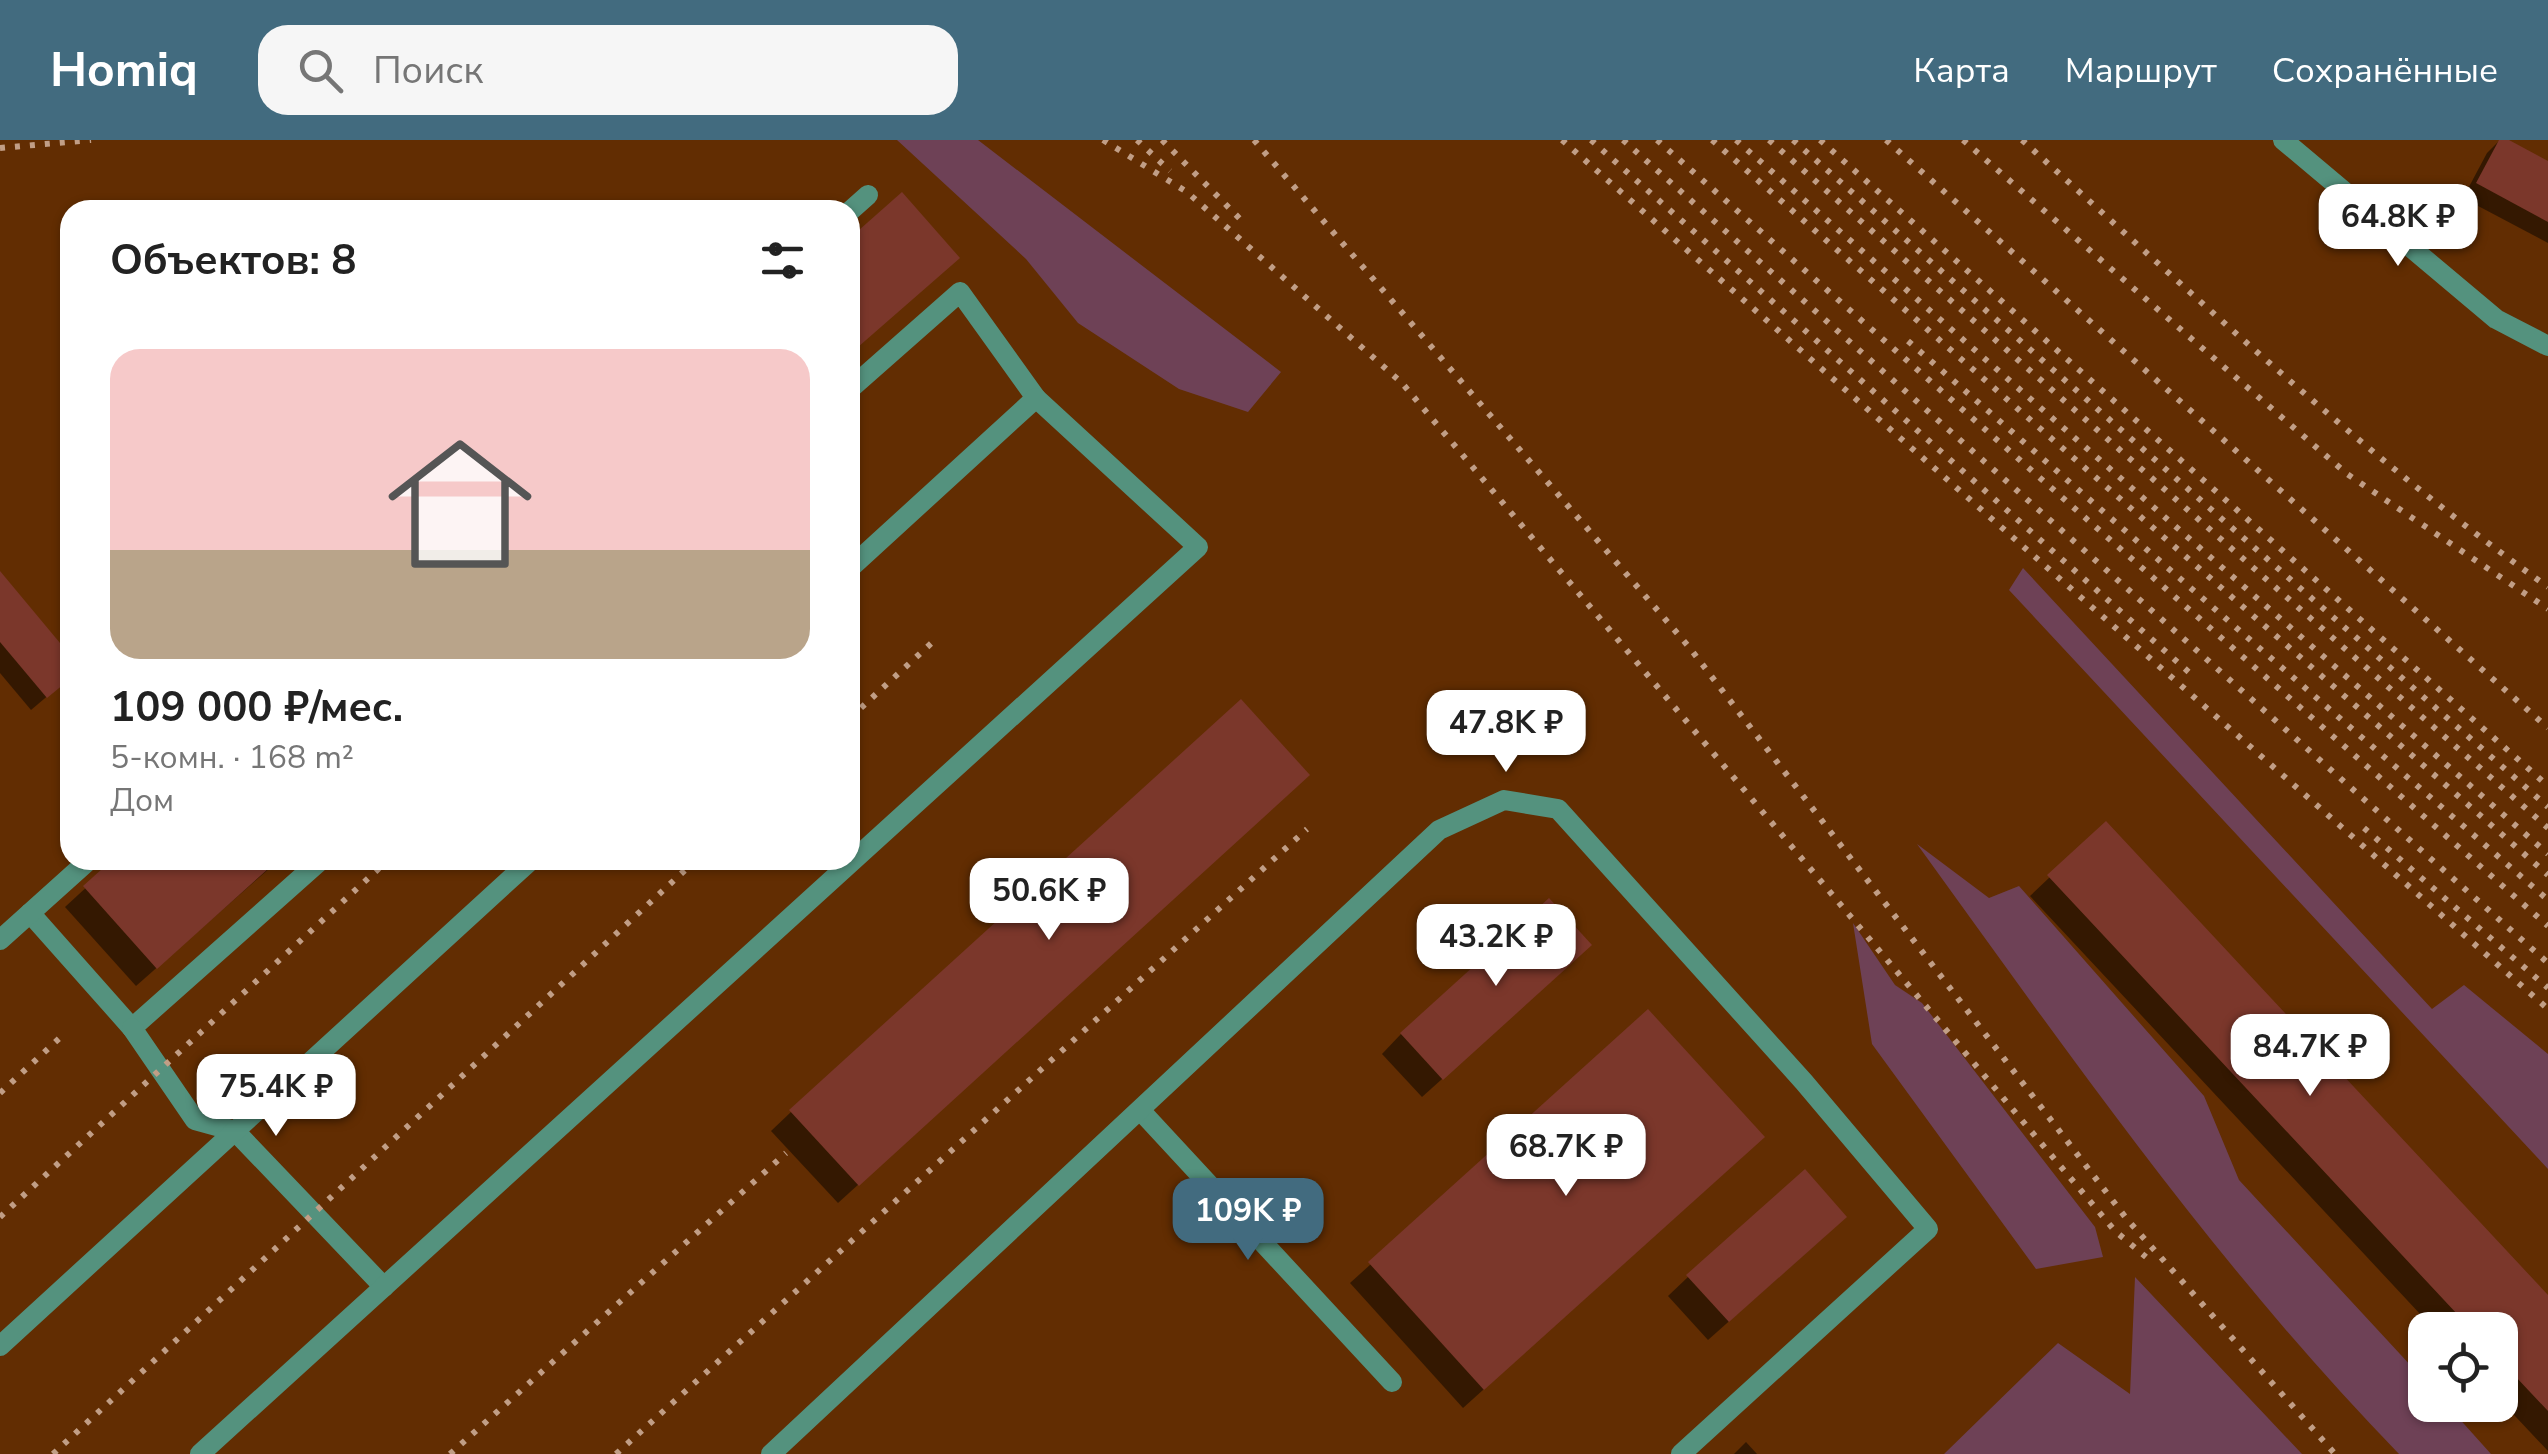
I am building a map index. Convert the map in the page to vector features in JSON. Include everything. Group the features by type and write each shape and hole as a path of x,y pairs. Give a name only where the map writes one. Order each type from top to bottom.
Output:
{"street":[{"path":"2283,140 2496,318 2548,346"},
{"path":"860,202 868,195"},
{"path":"860,381 960,292 1036,398 1198,546 860,854"},
{"path":"860,559 1036,398"},
{"path":"771,1454 1439,830 1504,800 1558,809 1804,1082 1928,1229 1681,1454"},
{"path":"0,940 78,870"},
{"path":"132,1028 310,870"},
{"path":"0,1346 520,870"},
{"path":"200,1454 842,870"},
{"path":"30,913 132,1028 195,1120 234,1131 384,1287"},
{"path":"1140,1110 1392,1382"}],"shaded area":[{"path":"0,140 2548,140 2548,1454 0,1454"},
{"path":"897,140 978,140 1281,372 1248,412 1179,389 1078,323 1026,259"},
{"path":"2023,568 2432,1009 2464,985 2548,1054 2548,1169 2009,590"},
{"path":"1917,844 1989,898 2019,886 2204,1096 2239,1180 2408,1363 2408,1422 2462,1422 2491,1454 2399,1454 2269,1310 2089,1080"},
{"path":"1853,923 1895,985 1922,1003 2095,1227 2103,1257 2036,1269 1872,1044"},
{"path":"2135,1277 2302,1454 1944,1454 2058,1343 2130,1394"}],"building":[{"path":"2499,140 2509,140 2548,161 2548,222 2476,183"},
{"path":"902,192 960,258 860,345 860,229"},
{"path":"0,571 60,643 60,687 47,698 0,642"},
{"path":"1241,699 1310,775 859,1186 789,1110"},
{"path":"2106,821 2548,1295 2548,1411 2518,1379 2518,1312 2455,1312 2047,875"},
{"path":"101,870 267,870 157,969 83,886"},
{"path":"1549,898 1592,945 1443,1080 1400,1033"},
{"path":"1648,1009 1765,1137 1484,1390 1368,1262"},
{"path":"1805,1169 1847,1217 1729,1322 1686,1275"}],"railway":[{"path":"0,148 91,140"},
{"path":"1103,140 1187,192 1402,383 2115,1231 2146,1257"},
{"path":"1137,140 1170,171"},
{"path":"1162,140 1246,225"},
{"path":"1254,140 1689,647 2126,1218 2335,1454"},
{"path":"1562,140 2548,1009"},
{"path":"1591,140 2192,675"},
{"path":"1623,140 2548,963"},
{"path":"1657,140 2548,926"},
{"path":"1712,140 2548,875"},
{"path":"1736,140 2548,854"},
{"path":"1769,140 2548,828"},
{"path":"1793,140 2548,807"},
{"path":"1820,140 2548,786"},
{"path":"1886,140 2548,728"},
{"path":"1963,140 2347,474 2548,609"},
{"path":"2022,140 2344,427 2478,536 2548,587"},
{"path":"1908,341 2548,900"},
{"path":"860,709 937,638"},
{"path":"2364,828 2548,988"},
{"path":"616,1454 1307,829"},
{"path":"0,1217 377,870"},
{"path":"53,1454 685,870"},
{"path":"0,1093 64,1034"},
{"path":"450,1454 786,1153"}]}
